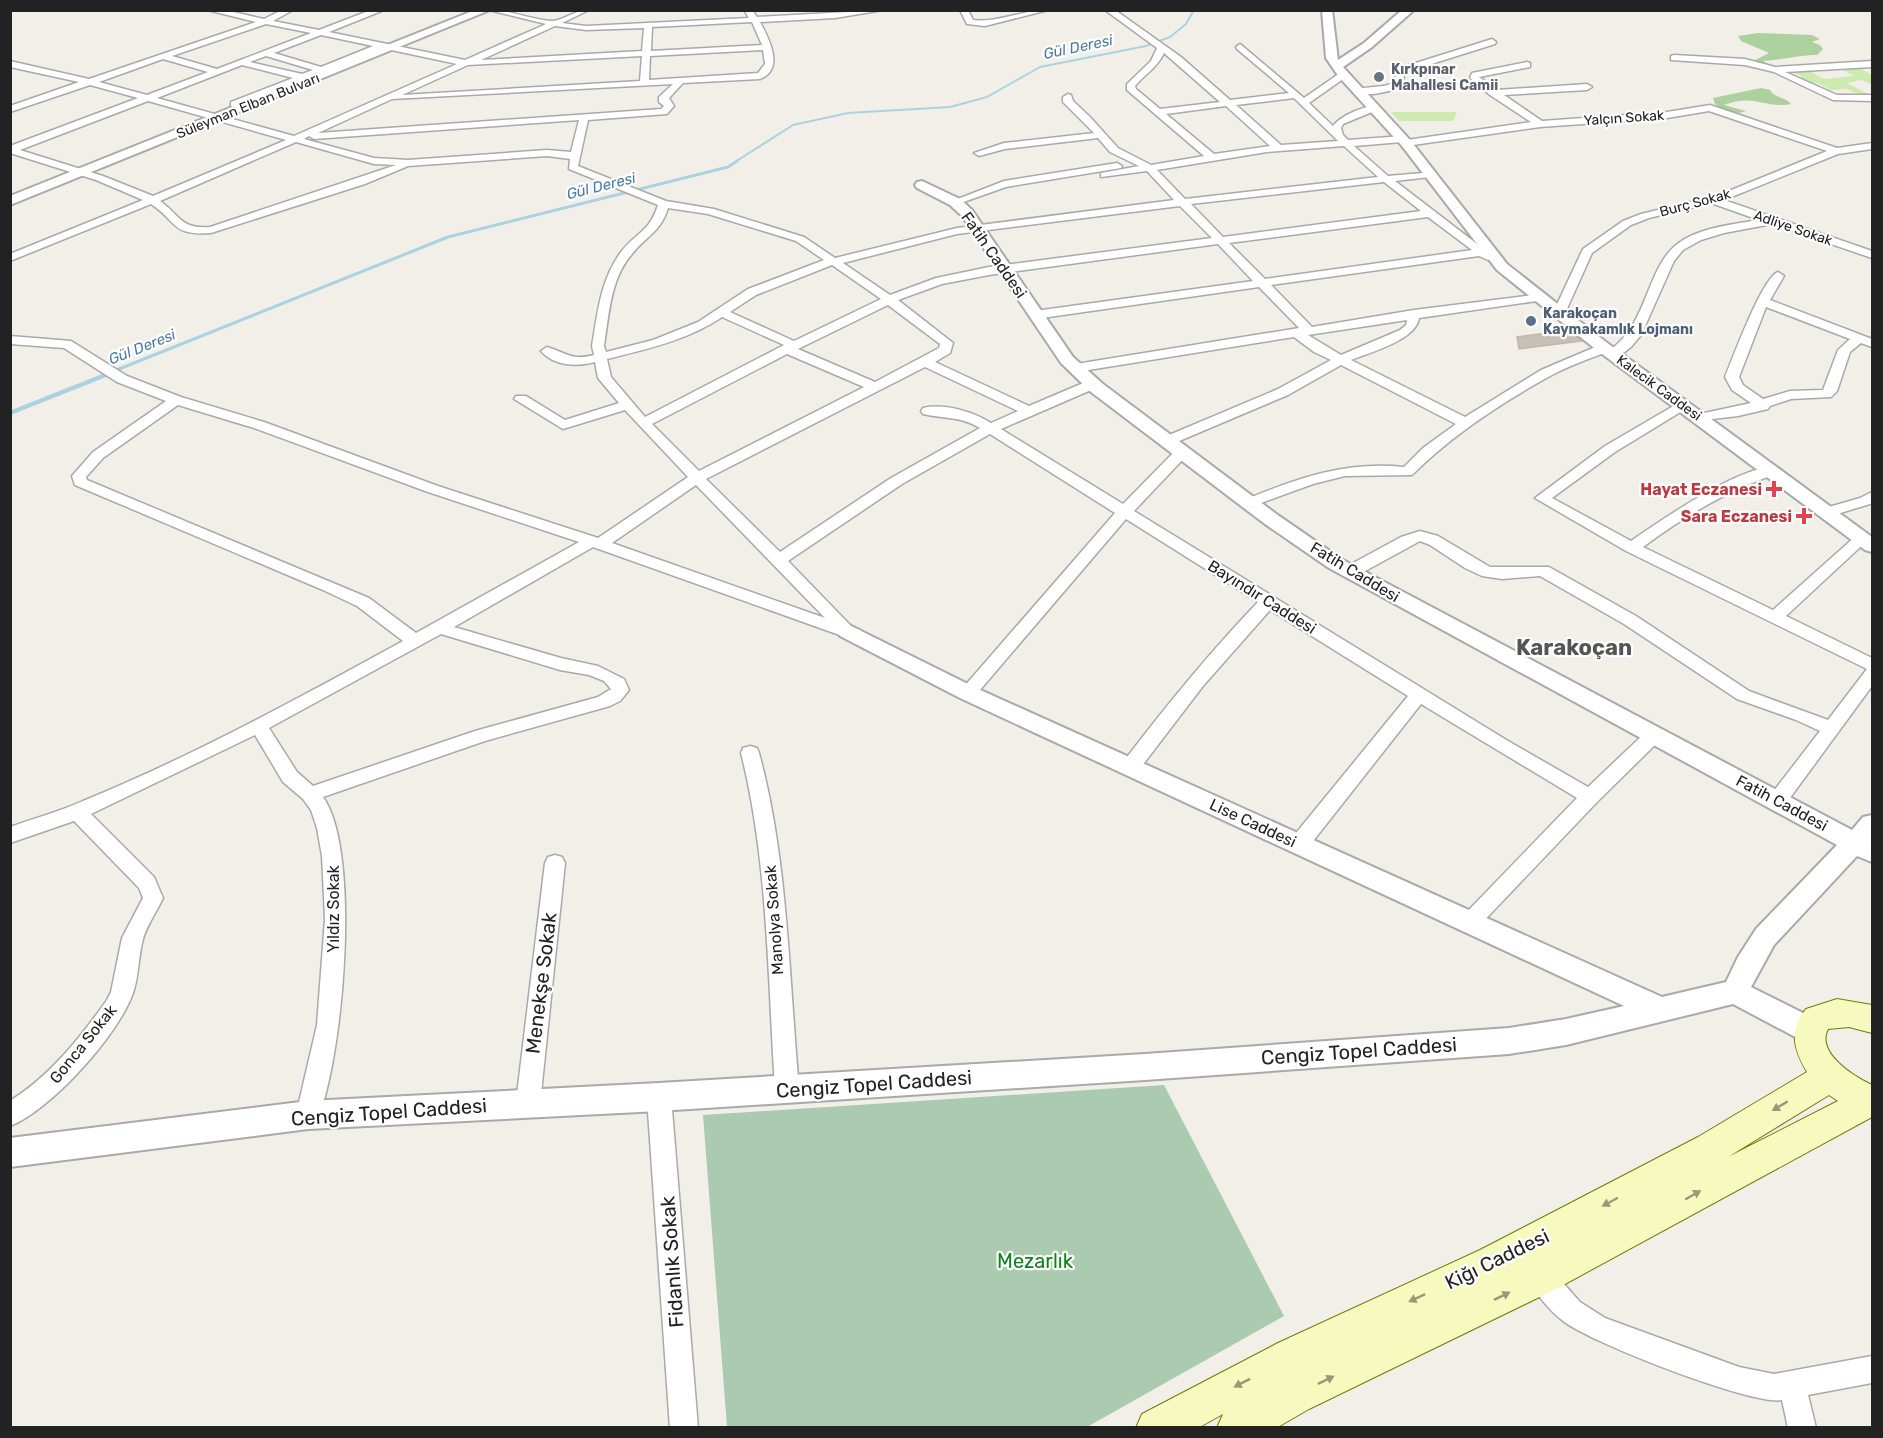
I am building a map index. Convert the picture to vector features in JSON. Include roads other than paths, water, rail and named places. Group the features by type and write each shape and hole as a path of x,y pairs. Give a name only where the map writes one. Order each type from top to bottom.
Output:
{"main road":[{"path":"1872,1019 1847,1012 1822,1015 1815,1022 1810,1041 1814,1052 1830,1076 1856,1094 1872,1101"},
{"name":"Kiğı Caddesi","path":"1156,1428 1292,1357 1493,1263 1710,1149 1830,1076"},
{"path":"1237,1428 1294,1395 1541,1277 1749,1164 1872,1101"}],"street":[{"path":"211,10 385,48 524,106 584,117 664,112 669,106 664,102 664,97 679,83"},
{"path":"12,108 264,22 290,10"},
{"path":"10,150 380,10"},
{"name":"Süleyman Elban Bulvarı","path":"10,201 219,117 326,70 485,10"},
{"path":"493,10 586,28 754,20 879,10"},
{"path":"386,98 459,77 585,10"},
{"path":"295,139 366,131 524,106 597,87 760,76 768,71 771,62 767,47 748,10"},
{"path":"964,10 970,22 982,24 1044,10"},
{"path":"1108,10 1162,47 1278,148"},
{"name":"Kalecik Caddesi","path":"1327,10 1330,54 1340,70 1404,141 1502,267 1558,313 1867,542"},
{"path":"1304,102 1409,10"},
{"path":"644,84 648,25"},
{"path":"1359,91 1391,89 1397,85 1401,73 1406,69 1492,42"},
{"path":"10,258 152,200 386,98 459,77 596,56 767,47"},
{"path":"1162,47 1159,58 1152,67 1130,86 1211,157"},
{"path":"1240,47 1304,102 1386,179 1502,267"},
{"path":"267,54 326,70"},
{"path":"161,56 219,72"},
{"path":"596,56 596,66"},
{"path":"1674,58 1745,62 1775,70 1836,98 1872,98"},
{"path":"243,63 302,76"},
{"path":"10,64 86,81 374,161 408,163 547,153 567,154 575,157"},
{"path":"1775,70 1872,64"},
{"path":"1527,65 1474,76 1475,81 1540,124"},
{"path":"234,104 302,76 326,70"},
{"path":"597,77 597,87"},
{"path":"1493,93 1587,87"},
{"path":"1159,112 1296,95"},
{"path":"1068,97 1068,102 1114,150 1144,165 1184,202 1263,283 1319,349 1466,423"},
{"path":"1341,139 1336,128 1340,122 1374,108"},
{"name":"Yalçın Sokak","path":"1144,165 1341,139 1404,141 1540,124 1666,115 1710,108 1836,151"},
{"path":"10,835 76,811 258,725 595,543 697,478 945,350 947,343 942,338 793,235 710,211 659,201 573,167 584,117"},
{"path":"979,153 1004,146 1100,135"},
{"name":"Burç Sokak","path":"1558,313 1583,258 1593,246 1637,218 1713,200 1781,175 1836,151 1872,146"},
{"path":"10,150 83,172 152,200 182,229 204,231 361,182 408,163"},
{"path":"1105,175 1144,165"},
{"path":"955,202 1004,184 1144,165"},
{"path":"547,351 570,362 599,359 675,338 702,325 752,292 833,261 977,228 1430,174"},
{"name":"Fatih Caddesi","path":"922,185 955,202 967,213 1035,315 1076,368 1093,384 1250,503 1350,572 1777,801 1867,840"},
{"name":"Adliye Sokak","path":"1713,200 1872,255"},
{"path":"659,201 658,223 627,252 615,270 608,287 598,346 604,378 643,423 851,633"},
{"path":"643,423 887,300 940,281 1005,270 1431,213"},
{"path":"1250,503 1324,474 1365,468 1407,472 1428,451 1466,423 1546,373 1627,347 1640,328 1657,284 1679,248 1695,239 1711,234 1771,221"},
{"path":"1035,315 1482,252"},
{"path":"1762,406 1737,387 1732,378 1762,302 1778,276"},
{"path":"1076,368 1302,331 1537,297"},
{"path":"1762,302 1866,340"},
{"path":"721,312 875,387"},
{"path":"968,693 1124,512 1174,446 1283,392 1341,360 1404,333 1412,326 1414,314"},
{"path":"10,340 52,341 67,344 122,379 176,400 259,425 433,489 529,519 851,633"},
{"path":"1700,418 1762,406 1790,395 1826,394 1830,391 1844,350 1866,340"},
{"path":"925,362 1031,412"},
{"path":"778,561 858,504 928,462 991,429 1093,384"},
{"path":"521,399 563,425 628,405"},
{"path":"176,400 98,455 78,476 80,482 363,602 415,641"},
{"path":"1682,405 1639,429 1592,460 1542,498 1632,548 1872,665"},
{"name":"Bayındır Caddesi","path":"928,411 955,413 975,419 1590,797"},
{"path":"1632,548 1704,497 1771,471"},
{"path":"1827,512 1865,501 1872,496"},
{"path":"1350,572 1382,556 1409,538 1418,536 1433,539 1472,566 1486,572 1508,574 1533,570 1543,571 1630,620 1743,695 1802,715 1832,729"},
{"path":"1775,617 1867,542"},
{"path":"1131,766 1183,694 1229,641 1269,601"},
{"path":"310,794 482,736 604,702 614,697 620,690 618,683 610,677 592,670 560,664 440,628"},
{"name":"Lise Caddesi","path":"851,633 968,693 1661,1010"},
{"path":"1777,801 1872,674"},
{"path":"1299,844 1419,694"},
{"name":"Yıldız Sokak","path":"258,725 290,777 310,794 320,808 327,828 332,856 335,919 328,1025 308,1115"},
{"path":"1470,922 1590,797 1653,736"},
{"name":"Manolya Sokak","path":"750,753 760,791 768,840 787,1089"},
{"name":"Gonca Sokak","path":"10,1115 28,1105 51,1084 115,1007 122,993 132,938 153,898 147,883 76,811"},
{"path":"1811,1031 1735,992 1747,965 1765,937 1867,840"},
{"name":"Menekşe Sokak","path":"528,1104 555,863"},
{"name":"Cengiz Topel Caddesi","path":"10,1153 308,1115 659,1097 1509,1041 1566,1032 1735,992"},
{"name":"Fidanlık Sokak","path":"659,1097 684,1428"},
{"path":"1541,1277 1571,1311 1597,1328 1739,1381 1774,1388 1872,1370"},
{"path":"1792,1385 1802,1428"}],"waterway":[{"name":"Gül Deresi","path":"735,162 793,125 848,113 950,107 987,97 1040,67 1146,46 1170,37 1186,24 1194,10"},
{"name":"Gül Deresi","path":"114,371 448,237 728,167 737,161"},
{"name":"Gül Deresi","path":"10,413 118,370"}],"place":[{"name":"Kırkpınar Mahallesi Camii","path":"1379,77"},
{"name":"Karakoçan Kaymakamlık Lojmanı","path":"1531,321"},
{"name":"Hayat Eczanesi","path":"1774,489"},
{"name":"Sara Eczanesi","path":"1804,516"}],"district":[{"name":"Karakoçan","path":"1574,647"}],"park label":[{"name":"Mezarlık","path":"1035,1261"}]}
